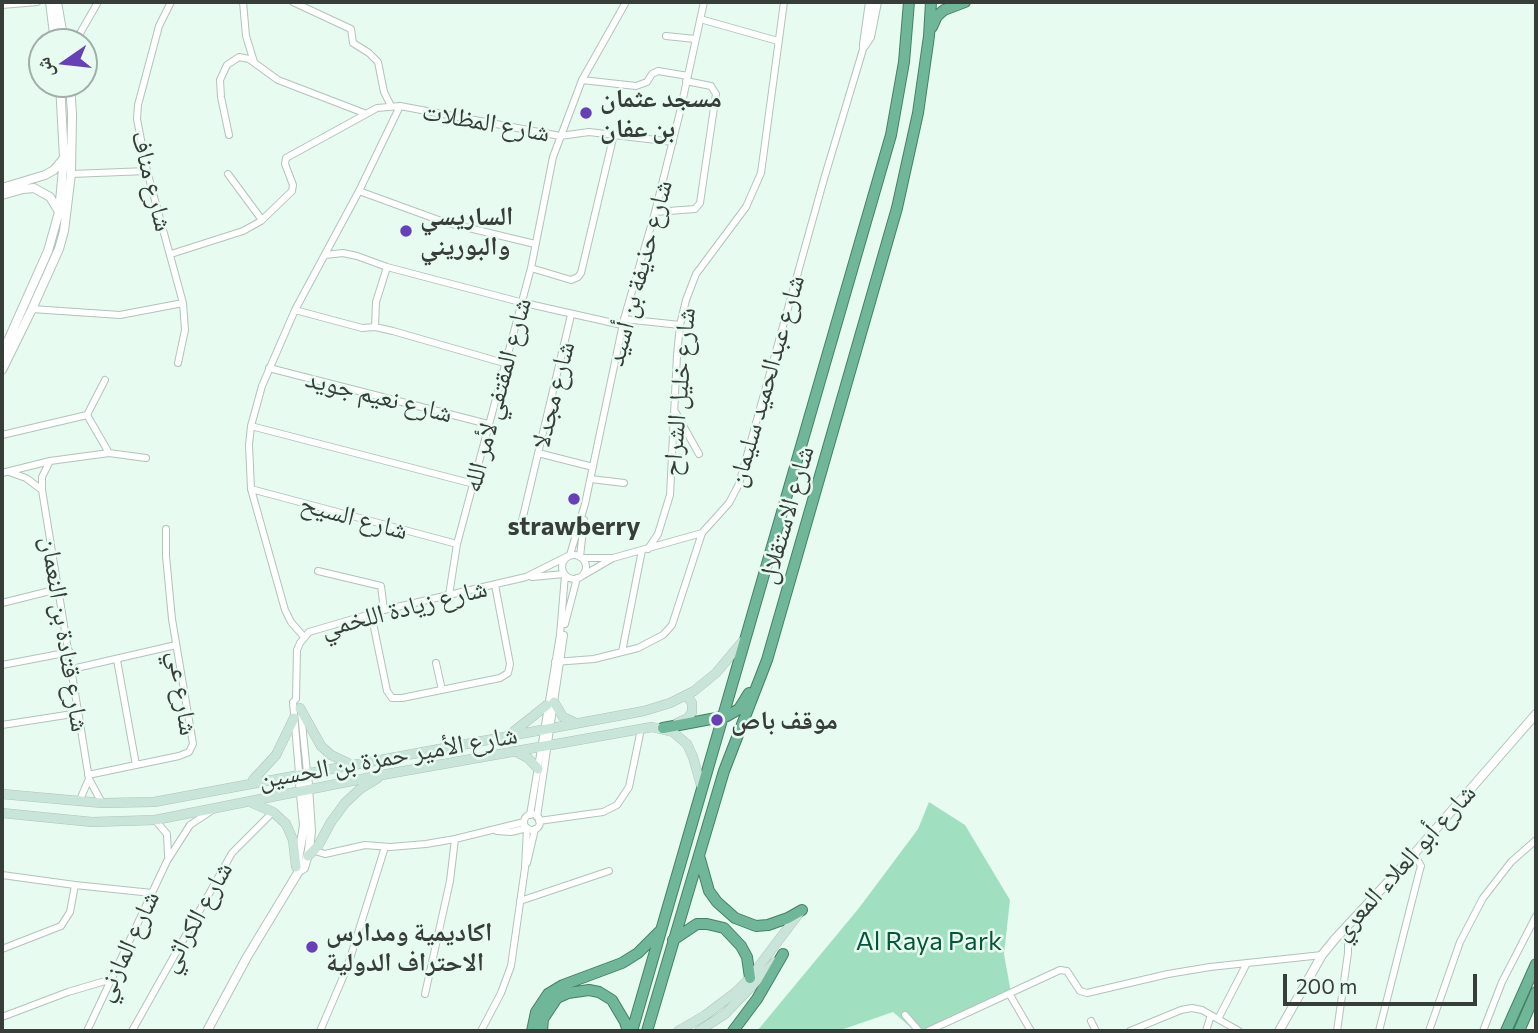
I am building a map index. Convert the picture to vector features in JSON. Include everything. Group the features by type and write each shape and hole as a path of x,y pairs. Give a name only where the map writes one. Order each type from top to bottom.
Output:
{"highway":[{"name":"شارع الاستقلال","path":"630,1031 663,928 747,636 763,565 891,135 904,62 909,2"},
{"name":"شارع الاستقلال","path":"647,1031 724,771 758,684 804,536 904,184 918,113 931,2"},
{"path":"929,36 934,20 940,13 952,5 965,2"},
{"path":"663,729 723,717 739,709 758,684"},
{"path":"699,856 709,891 716,902 735,919 756,926 768,925 802,910"},
{"path":"673,940 697,924 724,928 741,946 747,957 750,978"},
{"path":"532,1031 536,1012 548,994 563,985 622,964 638,953 663,928"},
{"path":"733,1031 757,999 783,954"},
{"path":"1519,1031 1518,1017 1536,964"},
{"path":"542,1031 543,1019 557,998 579,990 599,992 612,1000 630,1031"},
{"path":"1506,1031 1536,992"}],"main road":[{"name":"شارع الأمير حمزة بن الحسين","path":"2,794 79,802 154,802 303,772 644,711 687,695 716,673 747,636"},
{"path":"663,729 690,716 692,706 687,695"},
{"path":"298,704 321,746 331,755 350,764"},
{"path":"508,735 550,704 563,717 578,724"},
{"path":"251,782 276,755 294,718"},
{"name":"شارع الأمير حمزة بن الحسين","path":"2,813 92,822 155,820 513,751 641,729 663,729"},
{"path":"663,729 678,735 687,744 702,791"},
{"path":"513,751 528,758 538,769"},
{"path":"311,853 345,803 360,789 387,774"},
{"path":"245,801 256,803 282,820 291,834 298,869"},
{"path":"678,1031 722,1004 750,978 802,910"},
{"path":"699,1031 739,1002 783,954"}],"street":[{"path":"2,5 37,2"},
{"path":"50,2 53,28"},
{"path":"57,2 62,28"},
{"path":"83,28 98,2"},
{"name":"شارع مناف","path":"171,2 159,26 137,113 147,171 183,303 185,331 178,363"},
{"path":"243,2 246,36 255,63"},
{"path":"293,2 351,29 353,43 373,55 378,62 384,92 390,106"},
{"name":"شارع المقتفي لأمر الله","path":"449,595 457,544 531,268 553,157 582,80 626,2"},
{"name":"شارع حذيفة بن أسيد","path":"569,556 585,504 623,322 673,142 704,2"},
{"name":"شارع خليل الشراح","path":"622,652 645,549 658,534 670,495 680,326 696,274 746,207 761,173 784,2"},
{"path":"864,46 876,3"},
{"path":"700,19 778,41"},
{"path":"666,36 695,39"},
{"name":"شارع عبدالحميد سليمان","path":"557,663 594,659 622,652 654,641 672,625 702,533 729,503 739,484 864,46"},
{"path":"229,135 220,91 222,75 227,65 236,58 246,58 285,82 364,113"},
{"path":"582,80 636,86 647,82 652,74 658,71 711,86 716,94 700,203 695,209 655,212"},
{"path":"2,354 48,251 59,212 64,158 61,98"},
{"path":"2,370 32,309 61,240 71,174 71,98"},
{"name":"شارع المظلات","path":"262,220 292,191 286,158 346,126 364,113 390,106 560,136 589,132 673,142"},
{"path":"304,637 285,610 251,489 251,426 269,368 295,310 359,191 400,106"},
{"path":"531,268 570,280 581,273 614,134"},
{"path":"2,188 45,175 54,170 64,158"},
{"path":"71,174 147,171"},
{"path":"171,254 243,230 262,220 228,174"},
{"path":"45,175 45,193"},
{"path":"2,195 29,188 45,193 59,212"},
{"path":"359,191 444,222 535,244"},
{"path":"325,255 343,253 369,259 387,267 572,315"},
{"path":"375,327 376,302 387,267"},
{"path":"32,309 120,314 183,303"},
{"path":"295,310 362,328 375,327 504,363"},
{"name":"شارع مجدلا","path":"521,525 572,315 680,326"},
{"name":"شارع نعيم جويد","path":"269,368 488,424"},
{"path":"2,435 87,415 106,380"},
{"path":"675,411 699,454"},
{"path":"87,415 109,453"},
{"path":"251,426 474,484"},
{"path":"4,472 50,461 109,453 146,458"},
{"path":"538,453 593,467"},
{"name":"شارع قتادة بن النعمان","path":"50,461 44,471 42,490 88,777 102,803"},
{"path":"4,472 26,478 42,490"},
{"path":"591,479 624,483"},
{"name":"شارع السيح","path":"251,489 457,544"},
{"name":"شارع حذيفة بن أسيد","path":"581,557 585,504"},
{"name":"شارع عي","path":"88,777 184,755 191,748 169,588 166,529"},
{"path":"564,574 579,577 613,558 702,533"},
{"path":"557,663 563,611 562,564 569,556 613,558"},
{"name":"شارع زيادة اللخمي","path":"526,577 569,556"},
{"path":"481,1031 509,975 525,868 535,829 539,781 557,663 567,614 579,577 586,569 581,557"},
{"path":"318,571 381,586 384,610"},
{"name":"شارع زيادة اللخمي","path":"303,772 297,650 304,637 316,629 371,613 526,577 564,574"},
{"path":"371,613 389,695 396,699 500,678 508,673 510,664 495,585"},
{"path":"2,603 58,589"},
{"path":"72,669 176,645"},
{"path":"2,665 70,652"},
{"path":"117,660 136,765"},
{"path":"436,663 442,690"},
{"name":"شارع زيادة اللخمي","path":"298,704 293,702 303,772"},
{"path":"2,726 79,713"},
{"name":"شارع أبو العلاء المعري","path":"1281,1031 1322,955 1536,714"},
{"path":"525,868 526,826 535,818 603,812 621,801 629,787 641,729"},
{"path":"539,781 538,769 544,746"},
{"path":"298,869 303,869 311,853 311,831 303,772"},
{"path":"79,802 88,777"},
{"path":"207,1031 298,869 303,837 305,790"},
{"name":"شارع المازني","path":"87,1031 167,861 190,825 212,810"},
{"name":"شارع الكراثي","path":"131,1031 232,853 273,812"},
{"name":"شارع المازني","path":"155,820 167,834 167,861"},
{"path":"311,853 325,854 365,845 385,847 455,839 526,826 535,829"},
{"path":"425,994 450,881 455,839"},
{"path":"1429,1031 1460,942 1479,905 1511,862 1536,840"},
{"path":"320,1031 347,968 385,847"},
{"path":"1379,1031 1419,873 1419,860 1414,854"},
{"path":"520,901 609,871"},
{"path":"2,875 75,886 152,893"},
{"path":"2,949 61,926 70,912 75,886"},
{"path":"1483,1031 1502,982 1536,916"},
{"path":"1337,1031 1348,953 1348,923"},
{"path":"928,1031 1060,970 1067,971 1080,991 1087,993 1168,974 1247,962 1322,955"},
{"path":"1206,1031 1247,962"},
{"path":"2,1017 112,979"},
{"path":"1010,995 1031,1031"},
{"path":"1130,1031 1186,1009 1198,1009 1239,1031"},
{"path":"905,1016 919,1031"},
{"path":"1091,1021 1096,1031"}],"green space":[{"name":"Al Raya Park","path":"929,802 965,825 1010,900 1004,954 1011,993 929,1031 915,1031 893,1012 838,1031 757,1031 859,908 918,829"}],"place":[{"name":"مسجد عثمان بن عفان","path":"586,113"},
{"name":"الساريسي والبوريني","path":"406,231"},
{"name":"strawberry","path":"574,499"},
{"name":"موقف باص","path":"717,720"},
{"name":"اكاديمية ومدارس الاحتراف الدولية","path":"312,947"}]}
